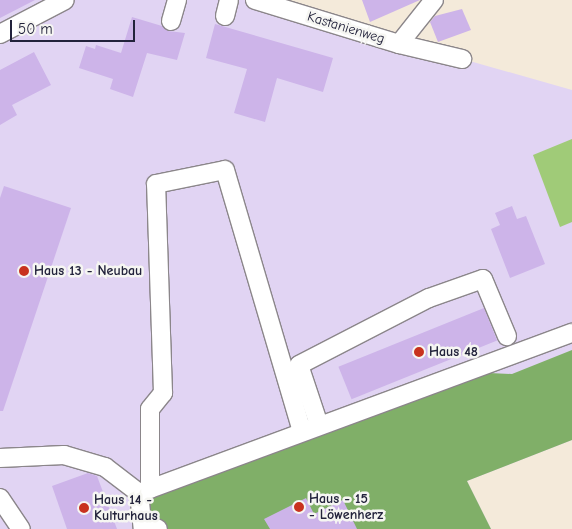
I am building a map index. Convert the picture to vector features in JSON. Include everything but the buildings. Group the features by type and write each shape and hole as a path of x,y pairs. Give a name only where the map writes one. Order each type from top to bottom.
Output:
{"street":[{"path":"0,34 34,7 65,0"},
{"path":"171,21 177,0"},
{"name":"Kastanienweg","path":"399,44 434,0"},
{"name":"Kastanienweg","path":"263,1 399,44 462,59"},
{"path":"148,528 145,491 150,409 163,393 156,184 225,170 302,431"},
{"path":"319,425 299,365 429,298 483,279 507,336"},
{"path":"145,491 302,431 572,333"},
{"path":"0,458 64,455 105,467 145,491"},
{"path":"0,498 21,529"}],"shaded area":[{"path":"0,0 255,0 572,90 572,440 467,481 491,529 0,529"}],"green space":[{"path":"572,139 572,222 560,227 533,155"},
{"path":"572,350 572,440 467,481 491,529 147,529 139,493 489,373 512,374"}],"place":[{"name":"Haus 13 - Neubau","path":"24,271"},
{"name":"Haus 48","path":"419,352"},
{"name":"Haus - 15 - Löwenherz","path":"299,507"},
{"name":"Haus 14 - Kulturhaus","path":"84,508"}]}
